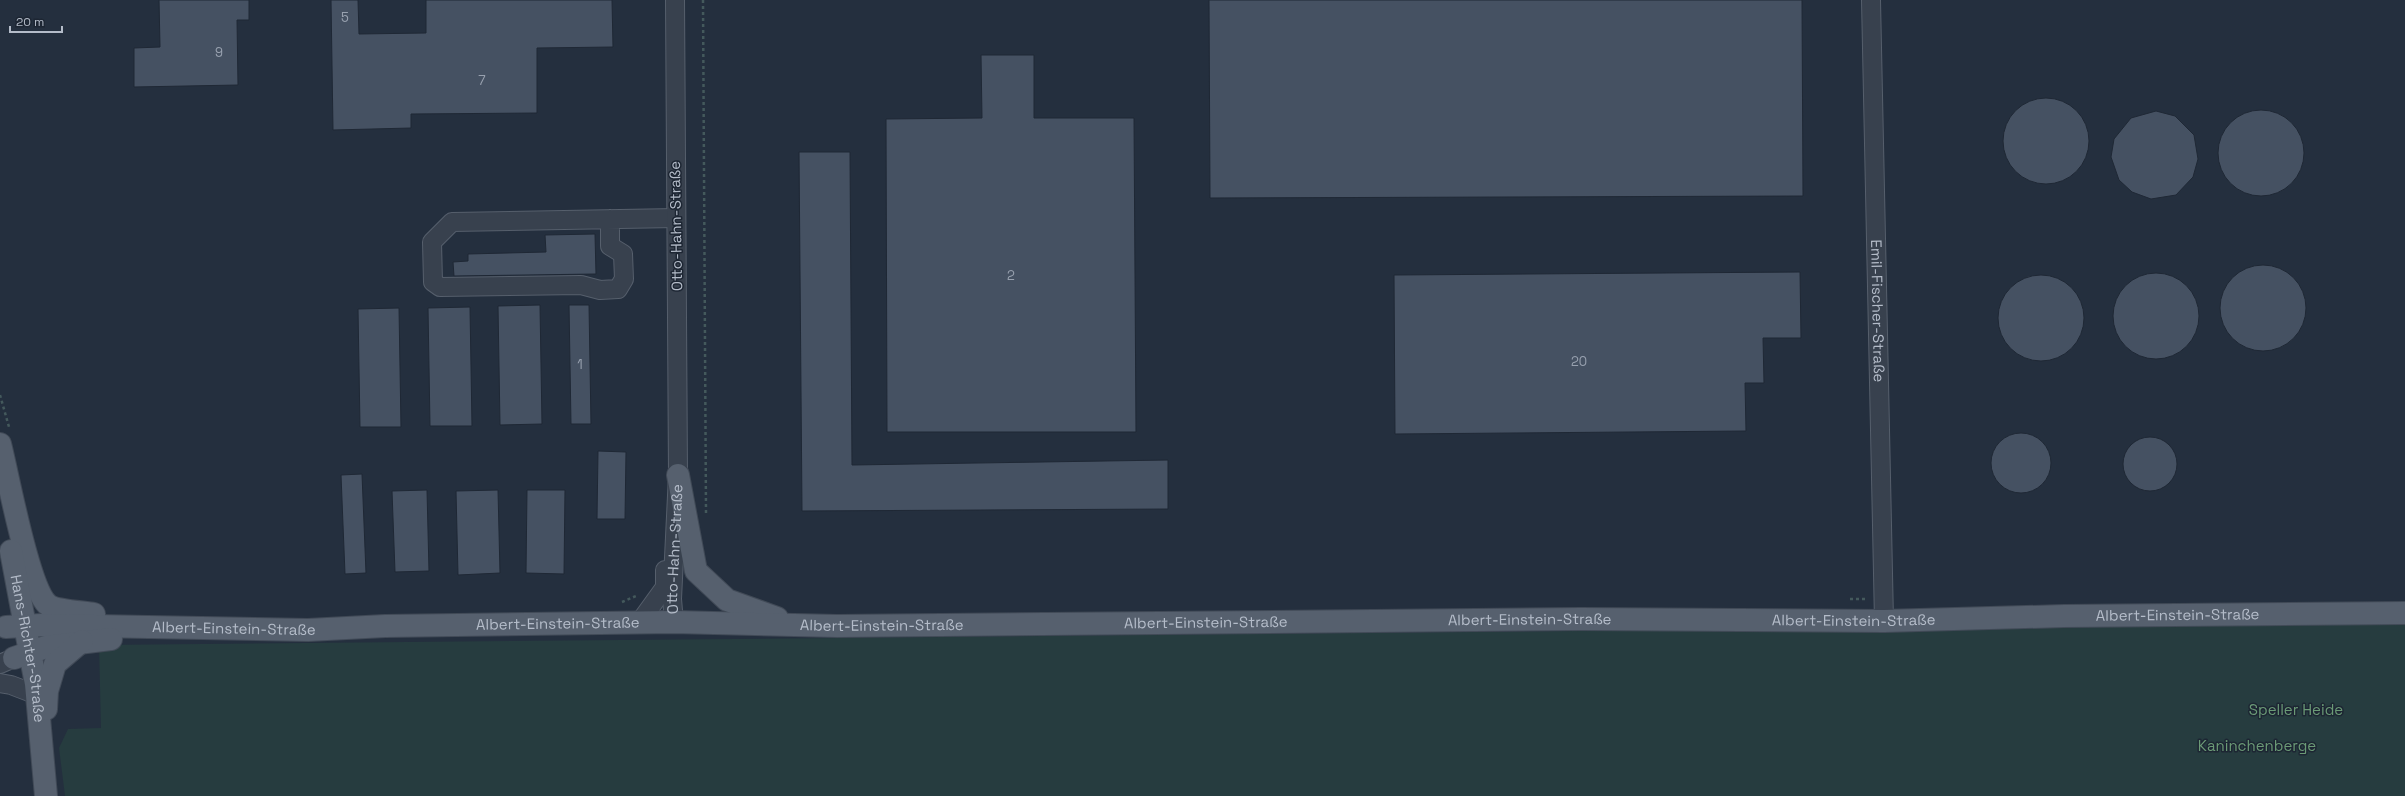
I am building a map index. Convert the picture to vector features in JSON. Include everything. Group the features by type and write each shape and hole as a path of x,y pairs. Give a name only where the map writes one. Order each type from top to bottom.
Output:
{"main road":[{"path":"0,444 33,579 47,604 55,608 96,614 238,618 385,626"},
{"path":"678,475 696,571 726,600 797,624"},
{"name":"Hans-Richter-Straße","path":"0,503 16,572 10,627 15,658 37,695 44,760 46,796"},
{"name":"Albert-Einstein-Straße","path":"10,627 308,630 385,626 674,622 797,624 1581,619 1884,621 2064,616 2405,613"},
{"path":"15,658 46,647 82,641 224,630"},
{"path":"44,760 47,691 55,664 82,641"}],"street":[{"name":"Otto-Hahn-Straße","path":"674,622 672,599 678,475 675,0"},
{"name":"Emil-Fischer-Straße","path":"1871,0 1884,621"},
{"path":"610,219 610,246 624,254 624,279 618,289 600,290 581,284 440,287 434,282 432,242 452,222 610,219 676,218"},
{"name":"Otto-Hahn-Straße","path":"639,623 664,586 666,478 677,452"},
{"path":"0,683 11,685 37,695"}],"path":[{"path":"703,0 706,518"}],"green space":[{"name":"Speller Heide","path":"2405,623 2405,796 65,796 59,748 68,729 101,728 99,645"}],"building":[{"path":"159,0 249,0 249,20 237,20 238,85 134,87 134,48 160,47"},
{"path":"331,0 358,0 359,34 426,33 426,0 612,0 613,47 537,48 537,113 411,114 411,128 333,130"},
{"path":"1209,0 1802,0 1803,196 1210,198"},
{"path":"981,55 1034,55 1034,118 1134,118 1136,432 887,432 886,119 982,118"},
{"path":"2046,98 2062,101 2070,105 2082,117 2086,125 2089,141 2086,157 2082,165 2070,177 2062,181 2046,184 2030,181 2022,177 2010,165 2006,157 2003,141 2006,125 2010,117 2022,105 2030,101"},
{"path":"2261,110 2277,113 2285,117 2297,129 2301,137 2304,153 2301,169 2297,177 2285,189 2277,193 2261,196 2245,193 2237,189 2225,177 2221,169 2218,153 2221,137 2225,129 2237,117 2245,113"},
{"path":"2156,111 2175,116 2194,135 2198,159 2193,177 2176,195 2151,199 2132,192 2119,180 2111,157 2114,139 2131,118"},
{"path":"799,152 850,152 852,465 1168,460 1168,509 802,511"},
{"path":"595,234 596,274 454,276 453,262 468,261 468,254 546,252 545,235"},
{"path":"2263,265 2279,268 2287,272 2299,284 2303,292 2306,308 2303,324 2299,332 2287,344 2279,348 2263,351 2247,348 2239,344 2227,332 2223,324 2220,308 2223,292 2227,284 2239,272 2247,268"},
{"path":"1800,272 1801,338 1763,338 1764,383 1745,383 1746,431 1395,434 1394,275"},
{"path":"2156,273 2172,276 2180,280 2192,292 2196,300 2199,316 2196,332 2192,340 2180,352 2172,356 2156,359 2140,356 2132,352 2120,340 2116,332 2113,316 2116,300 2120,292 2132,280 2140,276"},
{"path":"2041,275 2057,278 2065,282 2077,294 2081,302 2084,318 2081,334 2077,342 2065,354 2057,358 2041,361 2025,358 2017,354 2005,342 2001,334 1998,318 2001,302 2005,294 2017,282 2025,278"},
{"path":"540,305 542,424 500,425 498,306"},
{"path":"569,305 589,305 591,424 571,424"},
{"path":"470,307 472,426 430,426 428,308"},
{"path":"399,308 401,427 360,427 358,309"},
{"path":"2021,433 2038,438 2046,446 2051,463 2046,480 2038,488 2021,493 2004,488 1996,480 1991,463 1996,446 2004,438"},
{"path":"2150,437 2160,439 2169,445 2175,454 2177,464 2175,474 2169,483 2160,489 2150,491 2140,489 2131,483 2125,474 2123,464 2125,454 2131,445 2140,439"},
{"path":"598,451 626,452 625,519 597,519"},
{"path":"362,474 366,573 345,574 341,475"},
{"path":"427,490 429,571 395,572 392,491"},
{"path":"498,490 500,573 458,575 456,491"},
{"path":"527,490 565,490 564,574 526,573"}],"park label":[{"name":"Kaninchenberge","path":"2257,746"}]}
